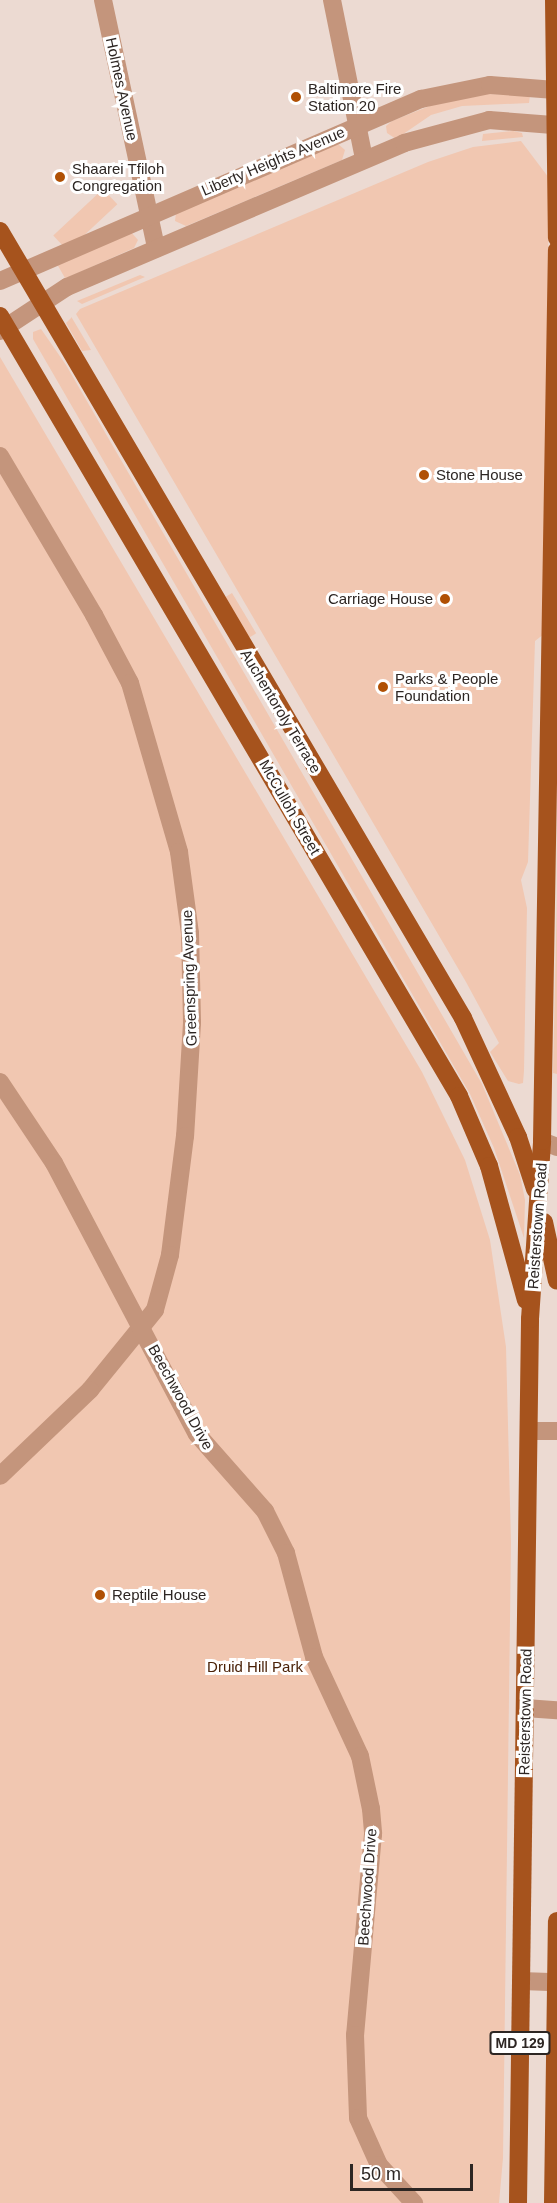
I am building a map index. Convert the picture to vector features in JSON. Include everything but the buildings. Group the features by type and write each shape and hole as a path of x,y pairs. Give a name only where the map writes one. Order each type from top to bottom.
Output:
{"main road":[{"path":"554,0 557,238"},
{"name":"Auchentoroly Terrace","path":"0,231 39,302 463,1018 518,1137 539,1201"},
{"name":"Reisterstown Road","path":"518,2203 530,1319 539,1201 550,1144 557,250"},
{"name":"McCulloh Street","path":"2,324 459,1096 499,1196 530,1319"},
{"path":"539,1201 557,1281"},
{"name":"MD 129","path":"553,2203 557,1921"}],"street":[{"name":"Holmes Avenue","path":"103,0 156,248"},
{"path":"332,0 359,124 364,159"},
{"name":"Liberty Heights Avenue","path":"0,281 421,99 469,87 511,85 556,90"},
{"path":"2,324 39,302 156,248 364,159 470,122 507,119 555,125"},
{"name":"Greenspring Avenue","path":"0,456 94,615 130,683 182,871 190,933 192,1023 185,1136 166,1275 155,1310 142,1331 90,1390 0,1476"},
{"name":"Beechwood Drive","path":"0,1082 54,1163 197,1434 264,1510 277,1532 314,1657 360,1756 373,1834 355,2035 356,2099 367,2144 379,2165 414,2203"},
{"path":"529,1431 557,1431"},
{"path":"525,1708 557,1710"},
{"path":"521,1981 556,1982"}],"green space":[{"path":"487,94 530,95 529,103 462,106 431,115 396,139 387,133 386,126 392,121 432,105"},
{"path":"513,131 522,133 523,137 482,141 483,134"},
{"path":"521,141 549,178 544,634 535,641 528,862 521,880 527,908 524,1071 523,1083 519,1084 508,1081 490,1052 499,1043 466,982 76,314 80,309 428,162 473,147"},
{"path":"338,144 345,150 342,160 186,226 175,221 176,213"},
{"path":"103,189 117,204 68,251 53,235"},
{"path":"131,232 138,240 134,248 69,277 65,278 57,264"},
{"path":"140,275 145,277 82,304 77,301"},
{"path":"72,317 91,350 82,351 66,323"},
{"path":"41,329 66,365 482,1084 520,1175 525,1200 524,1238 494,1148 470,1094 33,339 33,332"},
{"name":"Druid Hill Park","path":"0,357 422,1072 465,1160 490,1240 506,1347 511,1543 503,2158 499,2203 0,2203"},
{"path":"232,593 256,633 248,638 224,598"},
{"path":"557,895 557,1074 553,1073"}],"place":[{"name":"Baltimore Fire Station 20","path":"296,97"},
{"name":"Shaarei Tfiloh Congregation","path":"60,177"},
{"name":"Stone House","path":"424,475"},
{"name":"Carriage House","path":"445,599"},
{"name":"Parks & People Foundation","path":"383,687"},
{"name":"Reptile House","path":"100,1595"}]}
